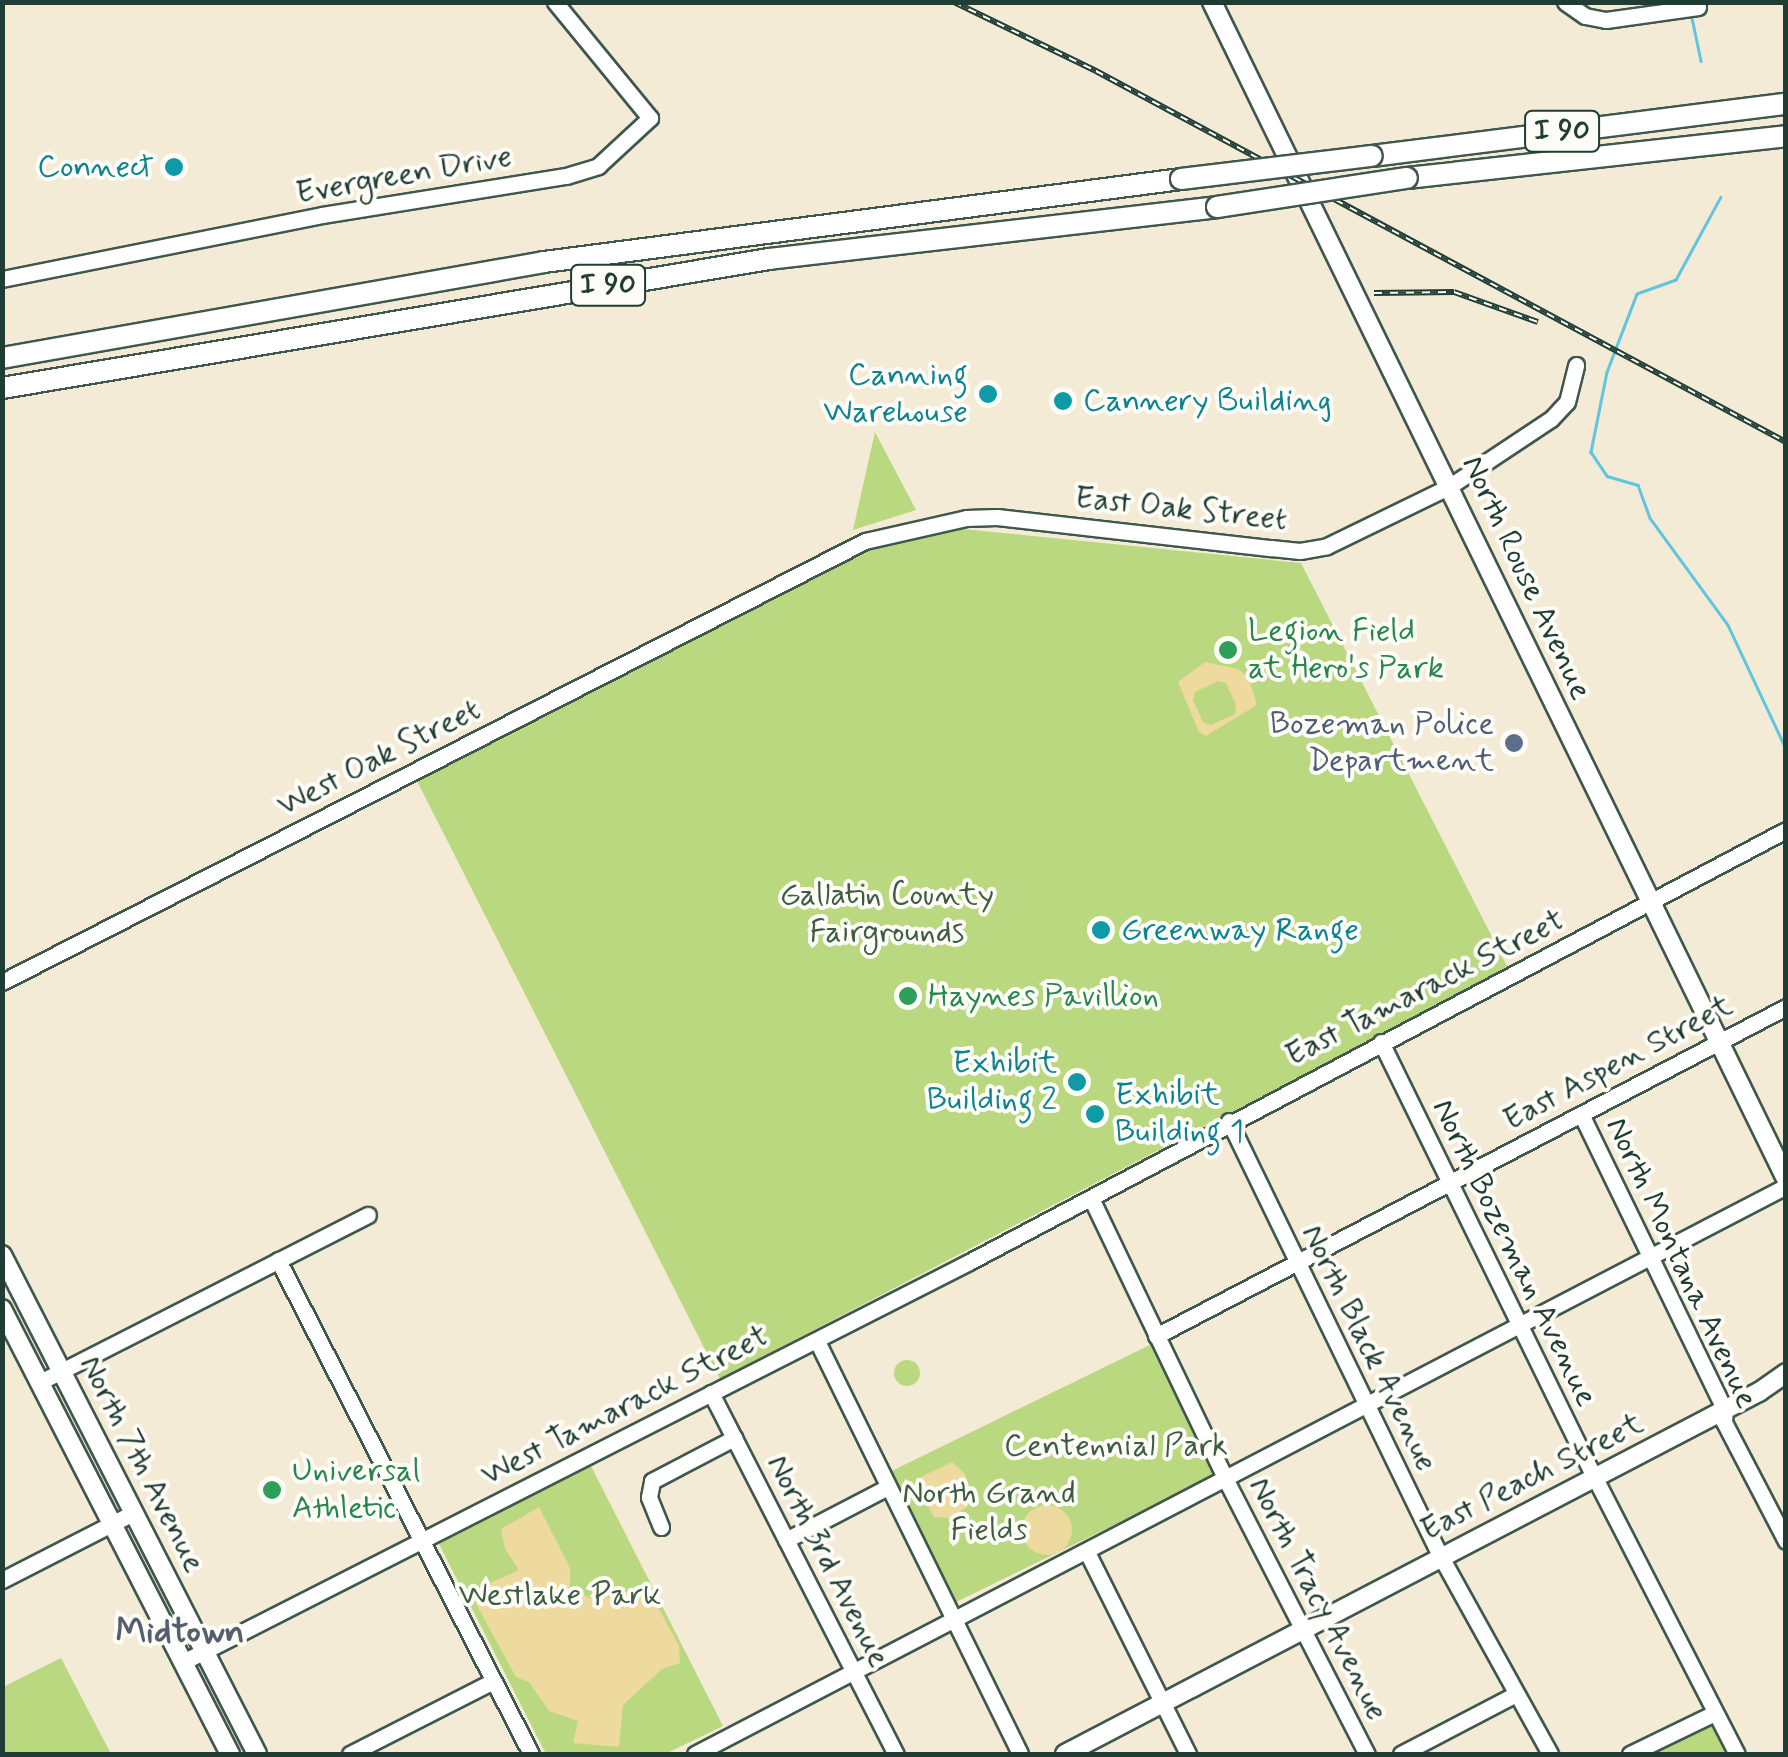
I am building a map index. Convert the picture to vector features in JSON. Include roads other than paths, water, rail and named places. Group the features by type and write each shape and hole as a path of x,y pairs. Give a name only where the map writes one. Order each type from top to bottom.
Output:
{"highway":[{"name":"I 90","path":"2,358 544,262 1786,104"},
{"name":"I 90","path":"2,388 768,258 1217,207 1407,178 1786,136"},
{"path":"2,346 168,329"},
{"path":"2,403 188,355"}],"main road":[{"name":"North Rouse Avenue","path":"1214,3 1786,1182"},
{"name":"North 7th Avenue","path":"2,1254 257,1754"},
{"name":"North 7th Avenue","path":"2,1309 230,1754"},
{"name":"East Peach Street","path":"1065,1754 1725,1410 1786,1374"}],"street":[{"name":"Evergreen Drive","path":"2,279 322,215 566,176 598,166 650,118 556,2"},
{"path":"1565,2 1585,16 1606,20 1698,7"},
{"name":"East Oak Street","path":"781,582 866,541 966,518 1025,519 1311,549 1344,539 1450,486 1551,419 1568,402 1576,365"},
{"name":"West Oak Street","path":"2,982 781,582"},
{"name":"East Tamarack Street","path":"1091,1198 1229,1121 1786,830"},
{"name":"East Aspen Street","path":"1156,1336 1786,1007"},
{"name":"North Bozeman Avenue","path":"1381,1042 1595,1478 1737,1754"},
{"name":"North Montana Avenue","path":"1581,1114 1725,1410 1724,1422 1786,1540"},
{"name":"North Black Avenue","path":"1229,1121 1441,1557 1550,1754"},
{"path":"695,1754 1226,1480 1786,1182"},
{"name":"North Tracy Avenue","path":"1091,1198 1226,1480 1367,1754"},
{"name":"West Tamarack Street","path":"183,1662 1091,1198"},
{"path":"40,1382 368,1215"},
{"path":"278,1260 531,1754"},
{"path":"817,1340 1020,1754"},
{"name":"North 3rd Avenue","path":"711,1394 896,1754"},
{"path":"662,1527 648,1496 652,1481 734,1438"},
{"path":"786,1540 888,1488"},
{"path":"2,1580 133,1513"},
{"path":"1087,1552 1188,1754"},
{"path":"350,1754 492,1681"},
{"path":"1401,1754 1516,1694"},
{"path":"1630,1754 1716,1713"}],"waterway":[{"path":"1691,13 1701,61"},
{"path":"1721,197 1676,280 1637,294 1607,372 1591,452 1607,476 1638,485 1650,518 1728,625 1786,749"}],"railway":[{"path":"954,2 1096,71 1786,442"},
{"path":"1374,293 1454,292 1538,322"}],"place":[{"name":"Connect","path":"174,167"},
{"name":"Canning Warehouse","path":"988,394"},
{"name":"Cannery Building","path":"1063,401"},
{"name":"Legion Field at Hero's Park","path":"1228,650"},
{"name":"Bozeman Police Department","path":"1514,743"},
{"name":"Greenway Range","path":"1101,930"},
{"name":"Haynes Pavillion","path":"908,996"},
{"name":"Exhibit Building 2","path":"1077,1082"},
{"name":"Exhibit Building 1","path":"1095,1114"},
{"name":"Universal Athletic","path":"272,1490"}],"district":[{"name":"Midtown","path":"180,1632"}],"park label":[{"name":"Gallatin County Fairgrounds","path":"887,914"},
{"name":"Centennial Park","path":"1116,1446"},
{"name":"North Grand Fields","path":"989,1512"},
{"name":"Westlake Park","path":"560,1595"}]}
